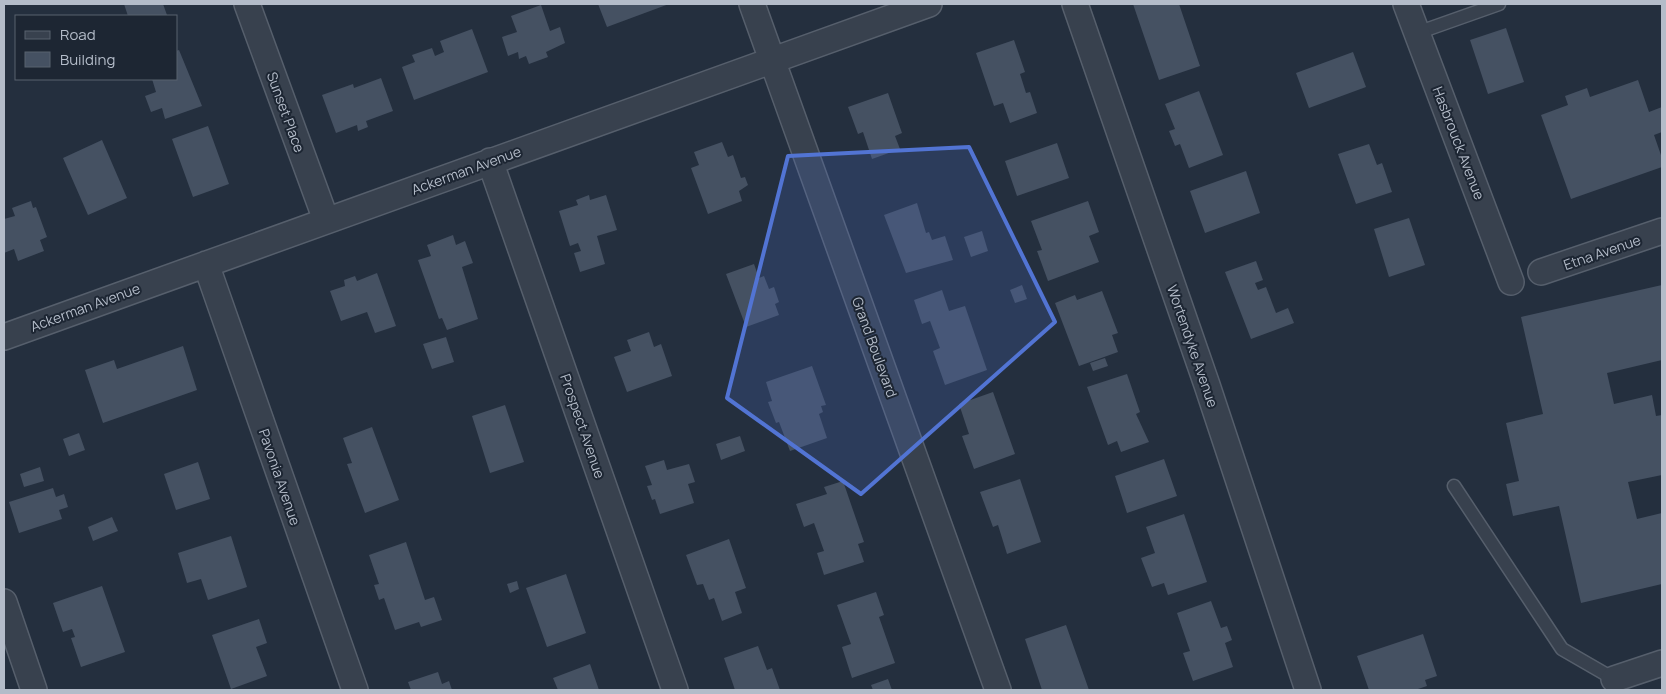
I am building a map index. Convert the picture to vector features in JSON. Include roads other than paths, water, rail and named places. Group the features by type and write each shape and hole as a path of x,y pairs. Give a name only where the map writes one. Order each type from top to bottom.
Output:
{"street":[{"name":"Sunset Place","path":"247,4 326,220"},
{"name":"Grand Boulevard","path":"752,4 998,690"},
{"name":"Ackerman Avenue","path":"4,336 929,4"},
{"name":"Wortendyke Avenue","path":"1075,4 1207,385 1308,690"},
{"name":"Hasbrouck Avenue","path":"1406,4 1511,282"},
{"name":"Prospect Avenue","path":"490,161 676,690"},
{"name":"Etna Avenue","path":"1541,272 1662,232"},
{"name":"Pavonia Avenue","path":"206,264 355,690"},
{"path":"4,602 34,690"},
{"path":"1617,684 1662,663"}],"lane":[{"path":"1417,33 1499,4"},
{"path":"1454,486 1562,648 1617,684"}]}
